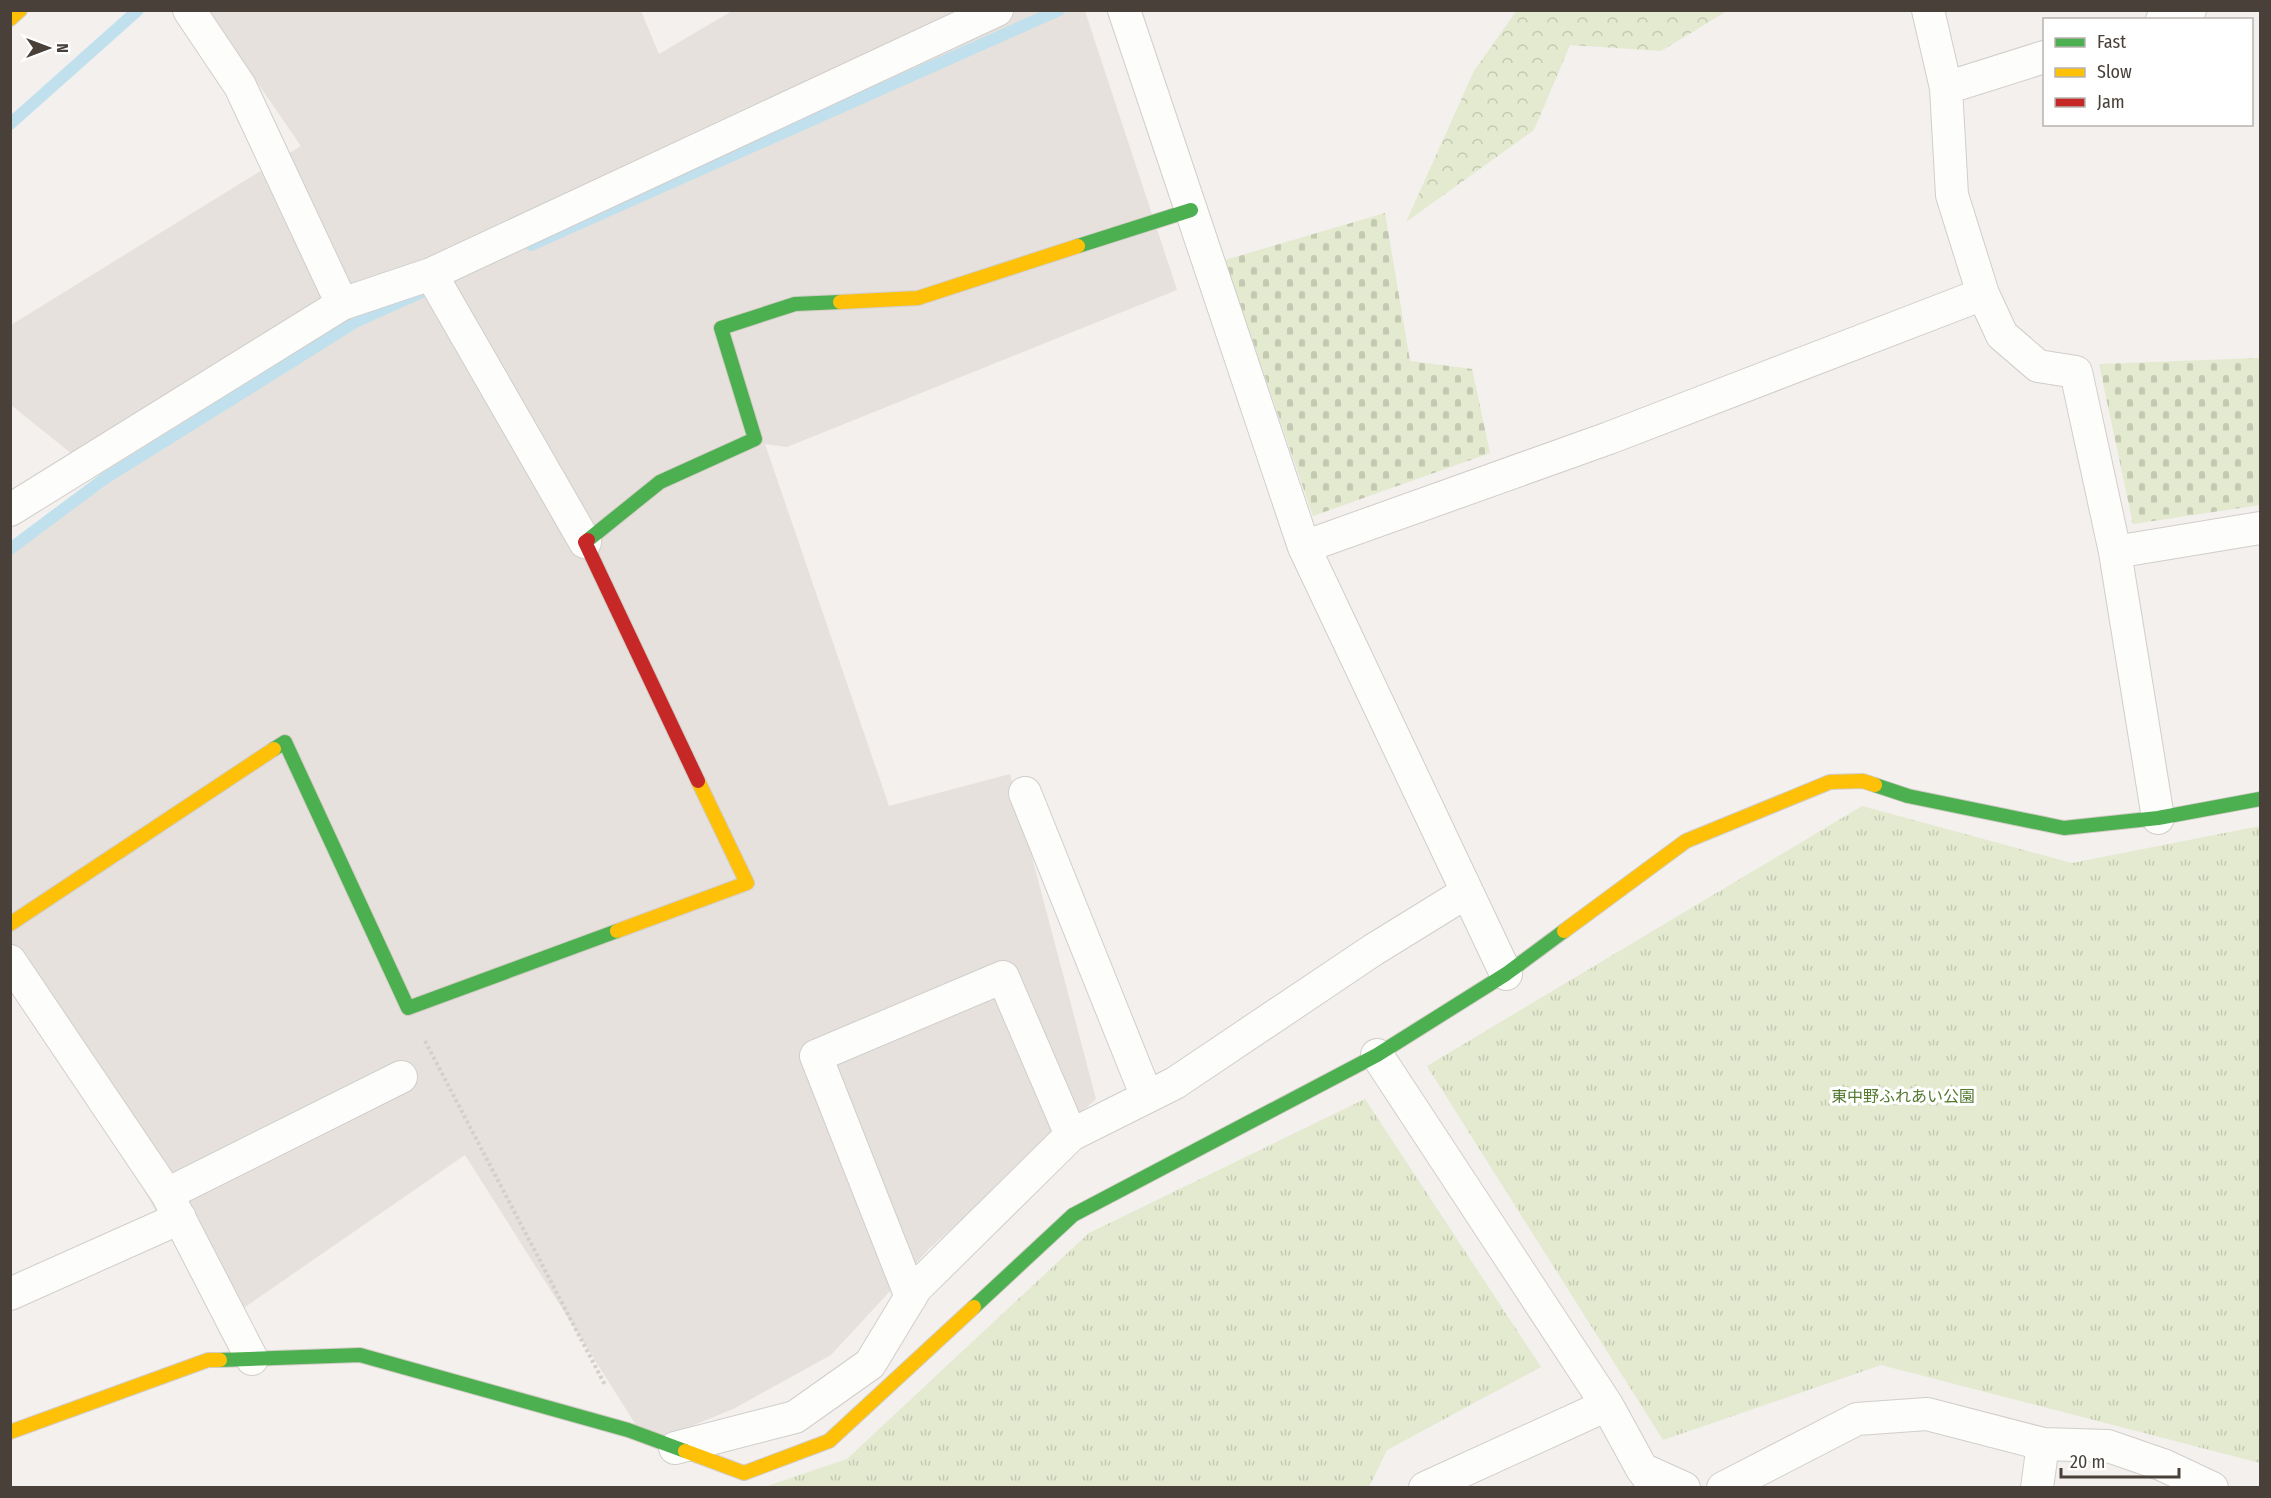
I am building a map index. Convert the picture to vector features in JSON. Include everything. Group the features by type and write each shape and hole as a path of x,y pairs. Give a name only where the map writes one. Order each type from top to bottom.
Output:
{"street":[{"path":"10,19 20,10"},
{"path":"189,10 240,86 342,304"},
{"path":"10,510 342,304 431,274 997,10"},
{"path":"1124,10 1304,547 1506,974"},
{"path":"1928,10 1946,88 1952,195 1983,294 2001,335 2038,366 2076,372 2115,552 2158,818"},
{"path":"2168,18 2190,10"},
{"path":"1946,88 2043,57"},
{"path":"585,542 660,482 755,440 721,328 795,304 918,298 1191,210"},
{"path":"10,924 285,742 408,1008 747,883 585,542 431,274"},
{"path":"1304,547 1609,438 1983,294"},
{"path":"2115,552 2260,528"},
{"path":"10,1432 208,1360 360,1355 628,1430 675,1448 744,1480 829,1441 1073,1215 1377,1055 1506,974 1686,841 1830,782 1863,781 1908,796 2064,828 2158,818 2260,799"},
{"path":"1025,793 1147,1096"},
{"path":"675,1448 795,1417 870,1364 916,1288 1071,1135 1175,1083 1373,950 1467,892"},
{"path":"10,960 173,1206 252,1359"},
{"path":"911,1297 816,1056 1003,977 1071,1135"},
{"path":"1377,1055 1607,1405 1649,1478 1684,1488"},
{"path":"10,1294 173,1206 401,1077"},
{"path":"1425,1488 1607,1405"},
{"path":"1723,1488 1857,1419 1927,1414 2043,1444 2108,1446 2163,1465 2212,1488"},
{"path":"2037,1488 2043,1444"}],"path":[{"path":"408,1008 628,1430"}],"shaded area":[{"path":"208,11 641,11 659,54 732,11 1085,11 1177,290 787,447 765,444 889,806 1010,774 1096,1099 929,1249 831,1355 733,1409 648,1444 465,1155 219,1325 11,950 11,549 103,479 11,405 11,325 301,146"}],"green space":[{"path":"1517,10 1727,11 1661,51 1570,45 1534,130 1406,222 1474,71"},
{"path":"1385,213 1410,361 1472,369 1490,453 1313,516 1225,260"},
{"path":"2260,358 2260,505 2133,524 2099,364"},
{"name":"東中野ふれあい公園","path":"1862,806 2072,863 2260,826 2260,1463 1881,1365 1663,1440 1427,1066"},
{"path":"1365,1099 1541,1367 1387,1450 1369,1487 769,1487 847,1459 1089,1233"}],"waterway":[{"path":"10,124 138,10"},
{"path":"531,245 1059,10"},
{"path":"10,549 104,479 357,321 424,291"}],"traffic: fast":[{"path":"1078,246 1191,210"},
{"path":"588,540 660,482 755,439 721,328 795,304 840,302"},
{"path":"274,749 285,742 408,1008 617,931"},
{"path":"1875,785 1908,796 2064,828 2158,818 2260,799"},
{"path":"974,1307 1073,1215 1377,1055 1506,974 1564,931"},
{"path":"220,1360 360,1355 628,1430 685,1451"}],"traffic: slow":[{"path":"10,19 20,10"},
{"path":"840,302 918,298 1078,246"},
{"path":"10,924 274,749"},
{"path":"617,931 747,883 698,781"},
{"path":"1564,931 1686,841 1830,782 1863,781 1875,785"},
{"path":"685,1451 744,1473 829,1441 974,1307"},
{"path":"10,1432 208,1360 220,1360"}],"traffic: jam":[{"path":"588,540 585,542 698,781"}]}
